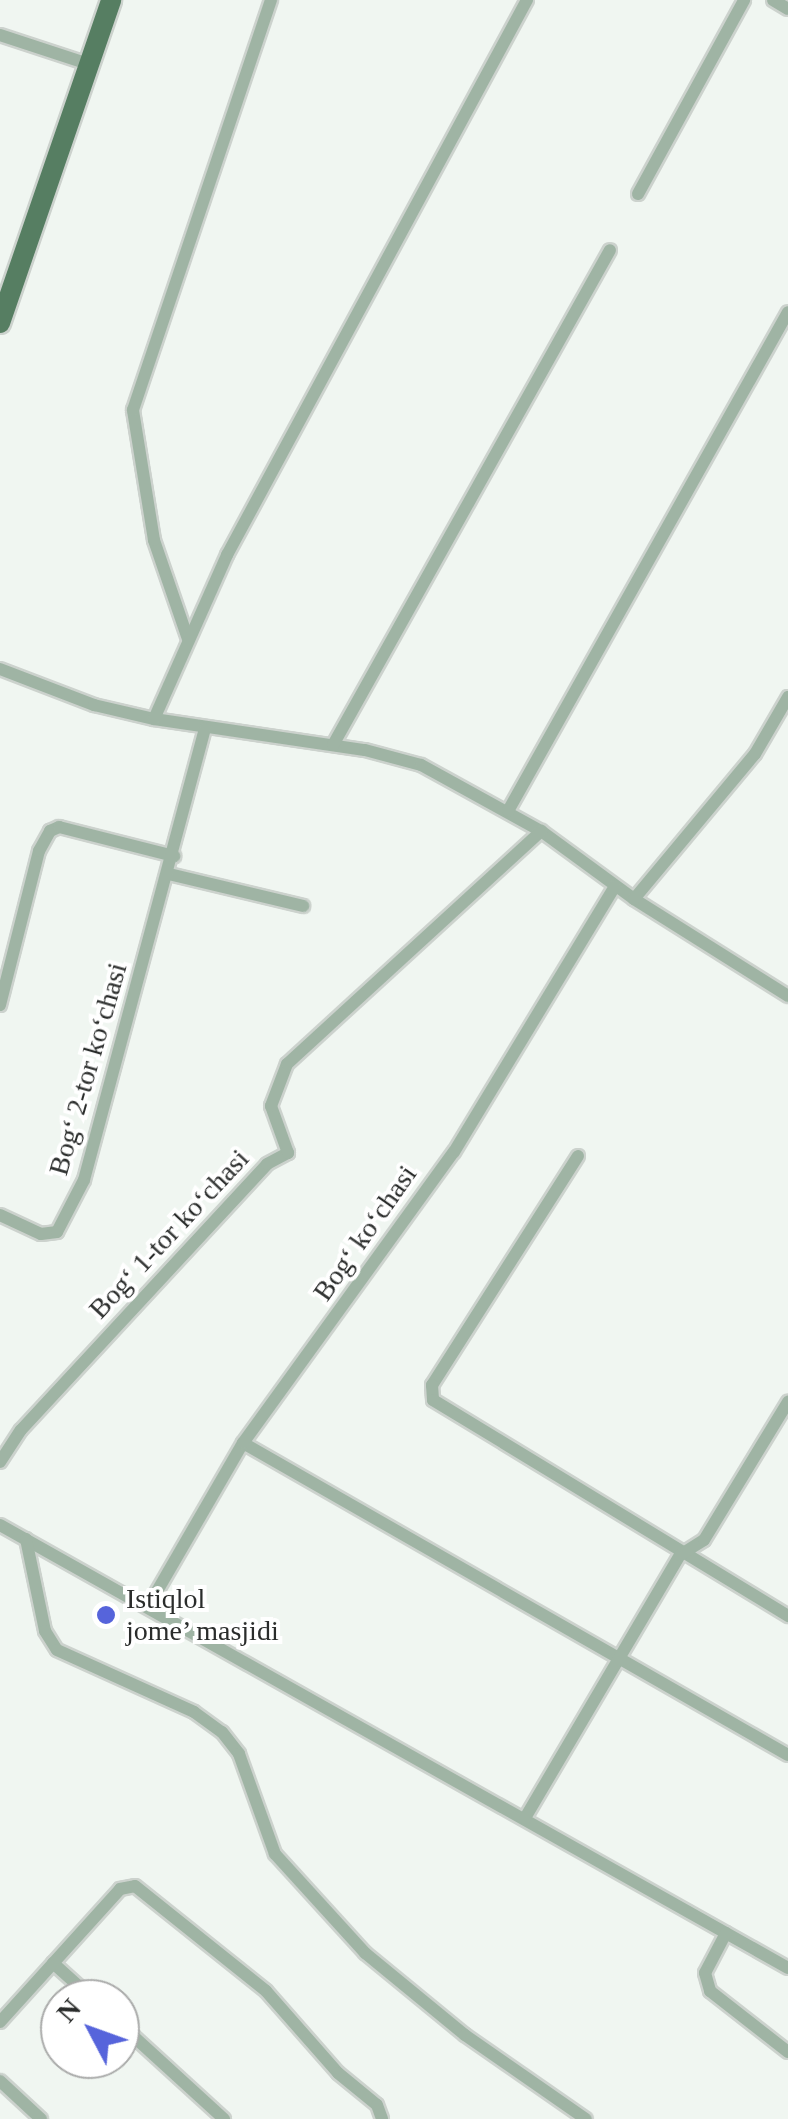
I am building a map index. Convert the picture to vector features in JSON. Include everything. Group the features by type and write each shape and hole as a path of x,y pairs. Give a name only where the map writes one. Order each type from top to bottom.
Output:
{"main road":[{"path":"0,323 110,0"}],"street":[{"path":"188,639 154,540 132,410 271,0"},
{"path":"154,718 188,639 419,191 527,0"},
{"path":"638,194 744,0"},
{"path":"0,36 88,64"},
{"path":"334,745 610,250"},
{"path":"508,811 788,312"},
{"path":"0,669 94,705 205,729 334,745 421,765 542,830 634,899 788,996"},
{"path":"634,899 755,754 788,697"},
{"name":"Bogʻ 2-tor koʻchasi","path":"0,1215 41,1234 63,1225 89,1168 205,729"},
{"path":"0,1005 39,850 50,830 59,827 174,856"},
{"name":"Bogʻ 1-tor koʻchasi","path":"0,1462 20,1430 267,1164 288,1153 271,1106 287,1064 542,830"},
{"path":"169,874 304,906"},
{"name":"Bogʻ koʻchasi","path":"149,1605 243,1443 454,1152 616,886"},
{"path":"578,1156 431,1393 444,1410 680,1555 788,1616"},
{"path":"525,1818 680,1555 704,1540 788,1402"},
{"path":"243,1443 788,1755"},
{"path":"0,1525 149,1605 788,1968"},
{"path":"26,1539 45,1632 57,1650 194,1712 222,1732 239,1754 275,1854 364,1954 464,2035 586,2119"},
{"path":"0,2022 120,1890 147,1889 304,2028 338,2072 377,2105 382,2119"},
{"path":"726,1933 705,1973 710,1990 788,2052"},
{"path":"53,1963 70,1979"},
{"path":"140,2042 224,2119"},
{"path":"0,2081 41,2119"}],"place":[{"name":"Istiqlol jome’ masjidi","path":"106,1615"}]}
